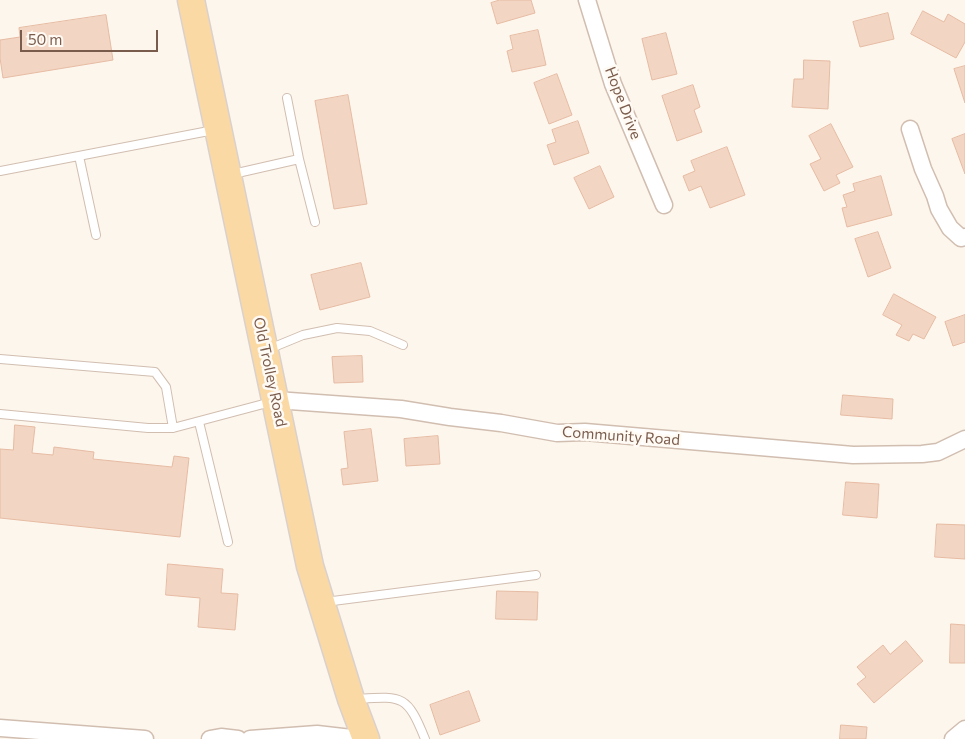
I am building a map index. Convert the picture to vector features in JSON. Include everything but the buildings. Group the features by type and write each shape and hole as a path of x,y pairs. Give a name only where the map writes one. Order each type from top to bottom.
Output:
{"main road":[{"name":"Old Trolley Road","path":"191,0 310,566 351,699 366,739"}],"street":[{"name":"Hope Drive","path":"588,0 613,84 664,205"},
{"path":"910,129 923,169 936,196 939,209 950,228 961,238 965,238"},
{"name":"Community Road","path":"276,400 401,409 450,417 501,422 557,432 585,432 840,454 922,454 938,452 965,439"},
{"path":"0,728 145,739"},
{"path":"953,739 965,729"},
{"path":"250,739 317,734 360,739"},
{"path":"210,739 221,737 238,739"}],"lane":[{"path":"287,98 299,159 315,222"},
{"path":"0,171 219,129"},
{"path":"79,156 96,235"},
{"path":"228,175 299,159"},
{"path":"265,351 303,335 337,328 370,331 403,345"},
{"path":"0,359 155,372 166,387 174,428"},
{"path":"0,414 148,428 174,428 276,400"},
{"path":"199,422 228,542"},
{"path":"322,602 536,575"},
{"path":"351,699 385,697 402,699 415,714 425,739"}]}
